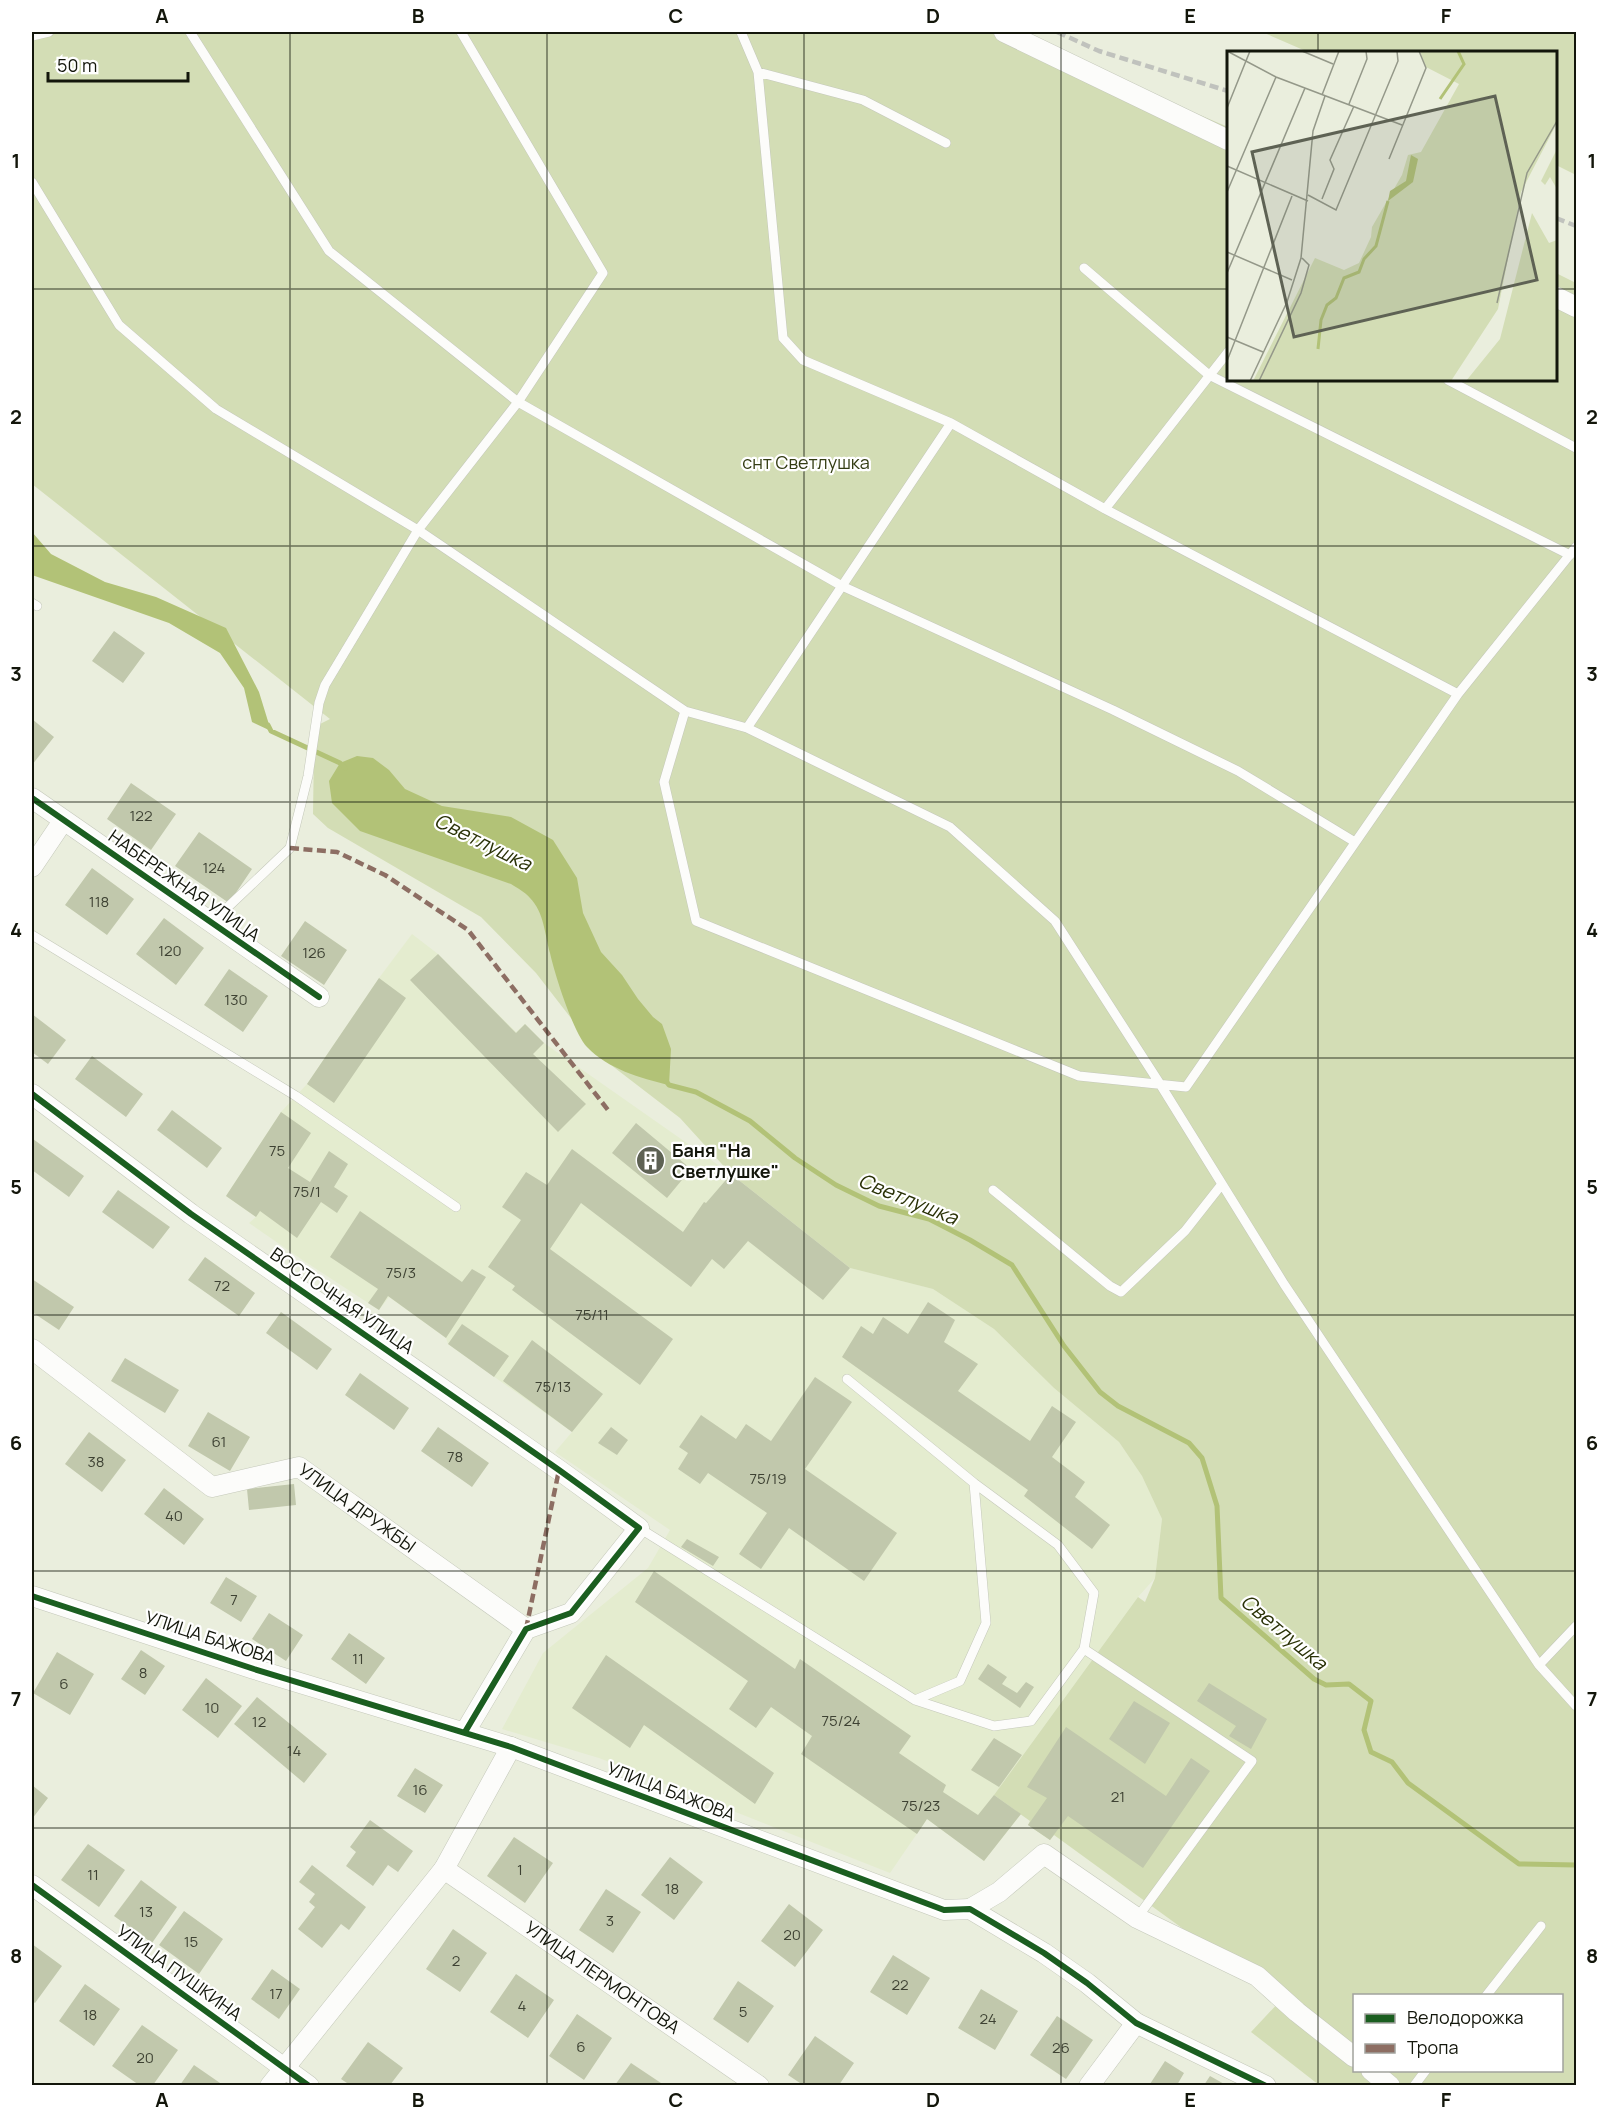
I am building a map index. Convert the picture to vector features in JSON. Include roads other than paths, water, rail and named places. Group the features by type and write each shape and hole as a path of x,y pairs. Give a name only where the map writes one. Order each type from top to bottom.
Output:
{"street":[{"path":"1004,32 1227,140"},
{"path":"1557,298 1576,307"},
{"name":"НАБЕРЕЖНАЯ УЛИЦА","path":"32,798 319,997"},
{"path":"32,867 63,821"},
{"name":"ВОСТОЧНАЯ УЛИЦА","path":"32,1094 191,1214 639,1528"},
{"name":"УЛИЦА ДРУЖБЫ","path":"32,1349 212,1487 298,1467 526,1629"},
{"path":"465,1732 526,1629 571,1613 639,1528"},
{"name":"УЛИЦА БАЖОВА","path":"32,1596 254,1669 511,1747 944,1910 970,1910 1044,1953 1087,1983 1136,2023 1266,2085"},
{"path":"270,2085 444,1869 511,1747"},
{"path":"970,1910 999,1892 1044,1854 1137,1918 1257,1976 1297,2012 1353,2056"},
{"name":"УЛИЦА ЛЕРМОНТОВА","path":"444,1869 759,2085"},
{"name":"УЛИЦА ПУШКИНА","path":"32,1885 309,2085"},
{"path":"1089,2085 1136,2023"},
{"path":"1374,2072 1390,2085"}],"lane":[{"path":"32,36 49,32"},
{"path":"190,32 329,251 518,402 842,586 1113,710 1238,771 1355,842"},
{"path":"211,923 290,848 308,776 319,703 325,685 418,530 518,402 603,273 461,32"},
{"path":"741,32 758,72 783,338 803,360 951,423 1105,509 1458,694"},
{"path":"758,72 863,100 946,143"},
{"path":"32,182 119,325 216,409 418,530 685,711 747,728 950,827 1055,921 1160,1084 1284,1284 1539,1665 1576,1706"},
{"path":"685,711 664,782 696,921 1079,1076 1186,1087 1458,694 1574,551 1209,375 1084,268"},
{"path":"1105,509 1227,353"},
{"path":"1450,381 1576,448"},
{"path":"747,728 951,423"},
{"path":"32,935 276,1083 456,1207"},
{"path":"993,1190 1110,1286 1121,1292 1185,1231 1222,1184"},
{"path":"639,1528 915,1700 994,1726 1031,1720 1084,1649 1094,1593 1058,1545 974,1483 847,1379"},
{"path":"915,1700 960,1681 986,1623 974,1483"},
{"path":"1539,1665 1576,1626"},
{"path":"1084,1649 1252,1761 1137,1918"},
{"path":"1487,1994 1542,1926"},
{"path":"1414,2085 1424,2072"}],"water":[{"path":"32,532 51,554 105,582 156,597 226,628 259,692 271,731 252,722 244,688 220,653 169,623 32,575"},
{"path":"357,756 373,758 389,770 405,789 442,806 511,817 553,840 577,878 583,913 601,952 622,975 653,1017 662,1024 671,1049 669,1085 636,1076 615,1067 595,1055 587,1047 565,1003 541,917 535,904 526,894 511,884 360,831 332,803 329,781 340,763"}],"waterway":[{"name":"Светлушка","path":"268,725 271,731 340,763 345,768"},
{"name":"Светлушка","path":"666,1081 669,1085 696,1092 750,1121 795,1158 836,1185 879,1206 929,1219 1012,1265 1064,1346 1100,1392 1118,1406 1189,1443 1202,1458 1217,1506 1221,1598 1314,1679 1326,1685 1349,1684 1371,1701 1364,1730 1371,1752 1392,1762 1408,1783 1519,1864 1576,1865"}],"railway":[{"path":"1057,32 1099,51 1227,91"},
{"path":"1557,218 1576,226"}],"place":[{"name":"Баня \"На Светлушке\"","path":"651,1161"}],"park label":[{"name":"снт Светлушка","path":"806,463"}]}
